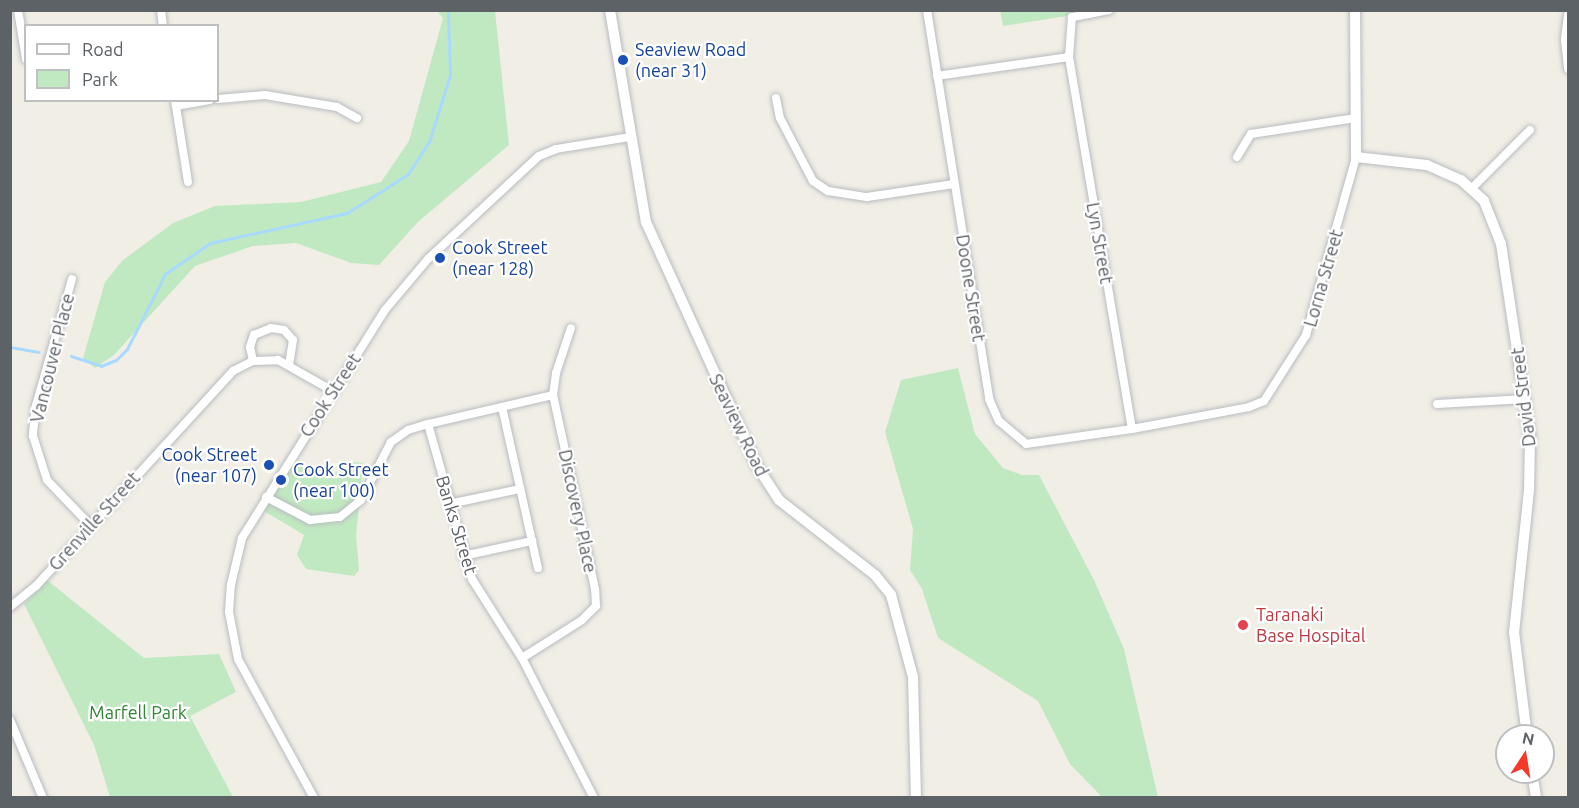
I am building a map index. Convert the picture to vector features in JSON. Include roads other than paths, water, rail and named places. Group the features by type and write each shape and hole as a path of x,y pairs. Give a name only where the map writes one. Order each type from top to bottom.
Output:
{"street":[{"path":"18,10 24,47"},
{"name":"Seaview Road","path":"610,10 630,137 652,241 762,477 779,500 875,575 891,595 913,677 916,798"},
{"name":"Doone Street","path":"927,10 989,399 999,421 1017,440 1030,445 1132,429"},
{"name":"Lyn Street","path":"1109,10 1072,17 1069,57 1132,429"},
{"name":"Lorna Street","path":"1132,429 1249,407 1270,395 1306,335 1356,157 1355,10"},
{"path":"1569,15 1564,39 1569,69"},
{"path":"937,76 1069,57"},
{"path":"219,99 265,95 337,107 357,118"},
{"path":"776,98 780,118 813,181 828,191 867,197 954,184"},
{"path":"176,103 188,182"},
{"path":"1237,157 1251,134 1356,118"},
{"path":"1472,188 1530,130"},
{"name":"Cook Street","path":"314,798 250,686 232,637 229,612 236,560 242,538 333,391 402,289 525,166 556,149 630,137"},
{"name":"David Street","path":"1356,157 1427,165 1448,172 1472,188 1494,220 1501,244 1526,399 1530,464 1514,648 1525,724"},
{"name":"Vancouver Place","path":"72,279 36,405 33,436 47,480 90,525"},
{"path":"290,364 293,340 284,330 271,328 254,335 250,348 253,361 290,364 333,391"},
{"name":"Discovery Place","path":"522,658 582,620 596,606 595,589 553,395 556,373 571,328"},
{"name":"Grenville Street","path":"10,607 36,586 222,380 253,361"},
{"path":"266,497 310,520 340,517 361,500 392,442 408,430 553,395"},
{"path":"1437,404 1526,399"},
{"path":"502,407 538,568"},
{"name":"Banks Street","path":"428,424 463,556 522,658 594,798"},
{"path":"449,504 520,489"},
{"path":"463,556 532,541"},
{"path":"10,720 43,798"}],"waterway":[{"path":"71,356 101,366 116,360 127,349 165,274 210,243 347,213 408,174 429,142 450,75 448,10"},
{"path":"10,347 39,352"}],"place":[{"name":"Seaview Road (near 31)","path":"623,60"},
{"name":"Cook Street (near 128)","path":"440,258"},
{"name":"Cook Street (near 107)","path":"269,465"},
{"name":"Cook Street (near 100)","path":"281,480"},
{"name":"Taranaki Base Hospital","path":"1243,625"}],"park label":[{"name":"Marfell Park","path":"138,712"}]}
